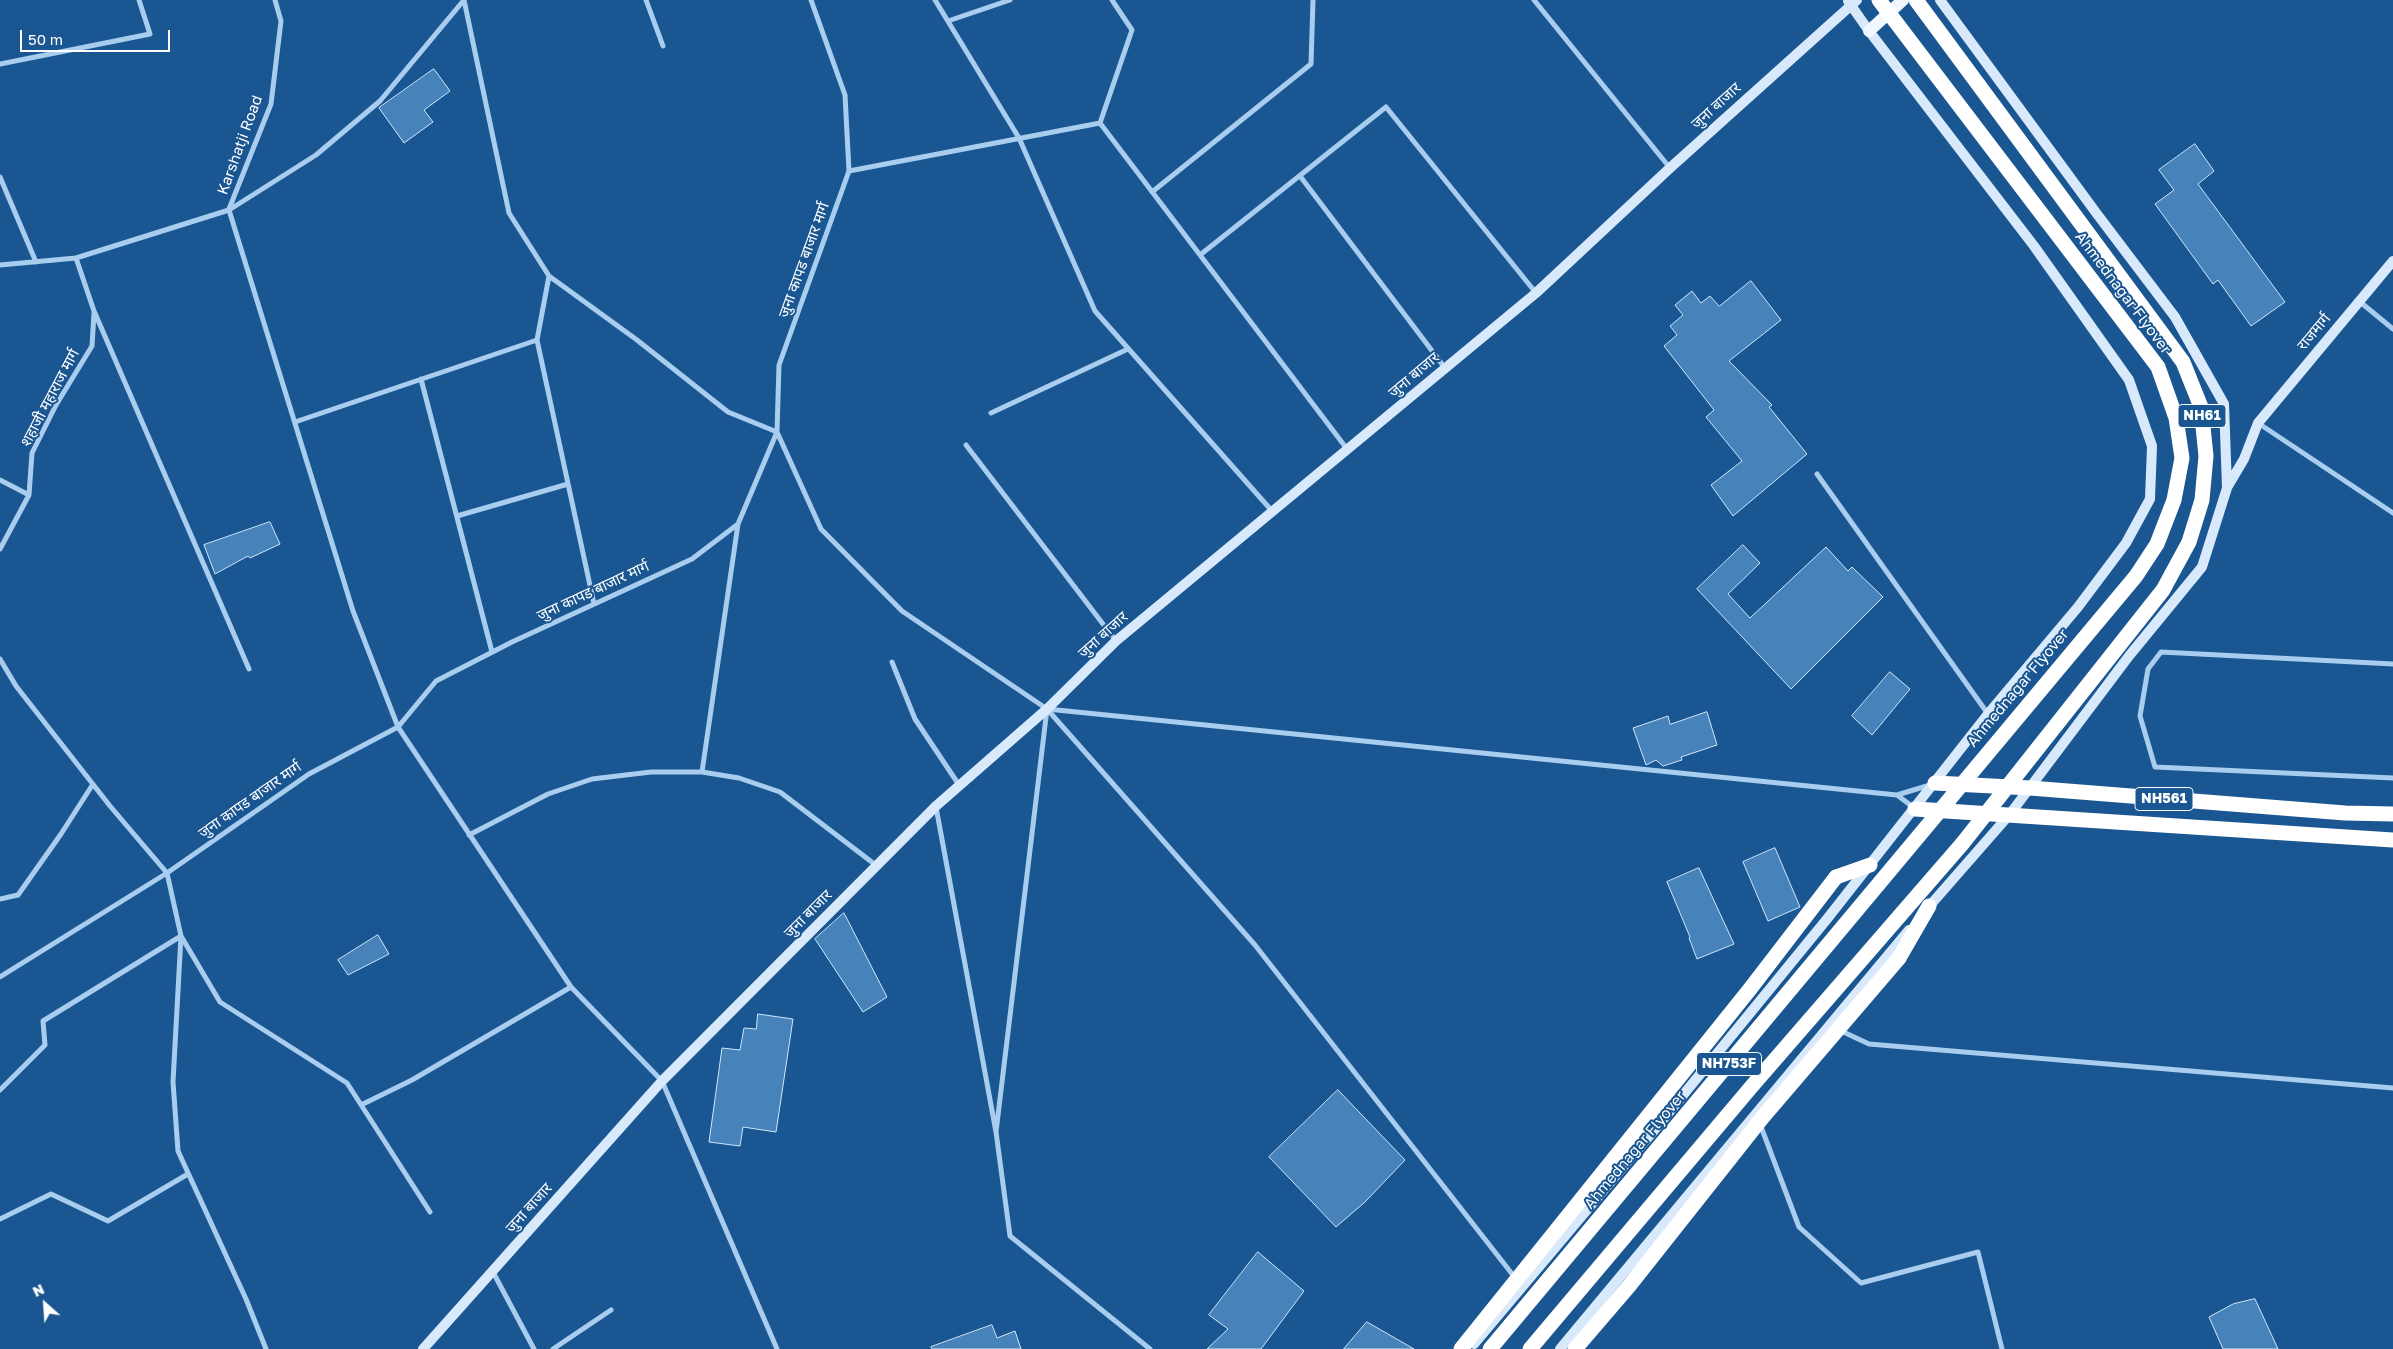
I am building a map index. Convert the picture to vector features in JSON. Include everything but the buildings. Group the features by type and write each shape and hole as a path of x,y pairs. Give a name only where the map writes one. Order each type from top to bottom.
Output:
{"highway":[{"name":"Ahmednagar Flyover","path":"1490,1349 2136,576 2157,544 2174,500 2182,458 2176,418 2158,367 1879,0"},
{"name":"Ahmednagar Flyover","path":"1530,1349 1752,1086 1962,844 2163,590 2189,542 2202,500 2206,456 2201,407 2183,362 1916,0"},
{"name":"NH561","path":"1935,783 2393,814"},
{"path":"1915,809 2393,840"},
{"path":"1461,1349 1738,1004 1836,877 1870,865"},
{"path":"1574,1349 1629,1286 1762,1118 1899,958 1929,906"}],"main road":[{"path":"1869,31 1903,0"}],"street":[{"path":"0,64 150,34 140,0"},
{"name":"Karshatji Road","path":"229,210 271,104 281,21 275,0"},
{"path":"0,265 76,258 229,210 316,155 380,101 464,0"},
{"path":"464,0 509,213 549,276 637,340 728,412 777,432 821,529 902,611 1046,709 1255,945 1522,1287"},
{"path":"646,0 663,46"},
{"name":"जुना कापड बाजार मार्ग","path":"0,977 167,873 309,774 398,727 436,681 492,652 692,559 738,524 777,432 779,366 849,171 845,95 811,0"},
{"path":"935,0 1019,138 1095,311 1272,511"},
{"path":"948,21 1010,0"},
{"path":"1100,123 1132,30 1112,0"},
{"path":"1152,192 1311,64 1313,0"},
{"path":"1534,0 1670,168"},
{"path":"1560,1349 1929,906 2010,814 2129,656 2202,567 2227,488 2224,404 2175,318 1940,0"},
{"path":"1470,1349 1673,1107 1915,809 1988,714 2078,607 2126,543 2150,498 2152,446 2129,380 2034,246 1869,31 1852,2"},
{"name":"जुना बाजार","path":"423,1349 662,1082 936,806 1046,709 1116,641 1536,293 1852,2"},
{"path":"1200,255 1386,107 1536,293"},
{"path":"849,171 1100,123"},
{"path":"1100,123 1347,449"},
{"path":"1300,176 1445,368"},
{"path":"0,177 36,262"},
{"path":"229,210 353,611 398,727 571,987 662,1082 777,1349"},
{"path":"76,258 94,311 249,670"},
{"name":"राजमार्ग","path":"2227,488 2244,459 2258,422 2393,260"},
{"path":"549,276 537,340 594,604"},
{"path":"2359,301 2393,329"},
{"name":"शहाजी महाराज मार्ग","path":"0,549 30,495 32,453 56,405 92,346 94,311"},
{"path":"295,422 537,340"},
{"path":"990,413 1128,349"},
{"path":"421,380 492,652"},
{"path":"2258,422 2393,513"},
{"path":"966,445 1116,641"},
{"path":"1817,474 1988,714"},
{"path":"0,480 30,495"},
{"path":"457,516 568,484"},
{"path":"702,772 738,524"},
{"path":"2393,664 2161,652 2148,669 2140,716 2155,767 2393,778"},
{"path":"0,659 16,686 92,784 167,873 181,936 173,1082 178,1151 246,1299 266,1349"},
{"path":"892,662 915,719 960,786"},
{"path":"1046,709 1897,795 1915,809"},
{"path":"996,1132 1046,709"},
{"path":"469,835 548,794 592,779 651,772 702,772 739,778 780,792 877,866"},
{"name":"NH561","path":"1897,795 1935,783"},
{"path":"0,899 18,895 62,834 92,784"},
{"path":"936,806 996,1132 1010,1236 1150,1349"},
{"path":"0,1090 45,1045 43,1021 181,936"},
{"path":"181,936 220,1002 347,1083 430,1212"},
{"path":"361,1105 412,1080 571,987"},
{"path":"1830,1025 1869,1044 2393,1088"},
{"path":"1756,1114 1799,1227 1860,1283 1978,1252 2002,1349"},
{"path":"0,1219 51,1194 108,1221 188,1174"},
{"path":"492,1272 534,1349"},
{"path":"553,1349 611,1310"}]}
